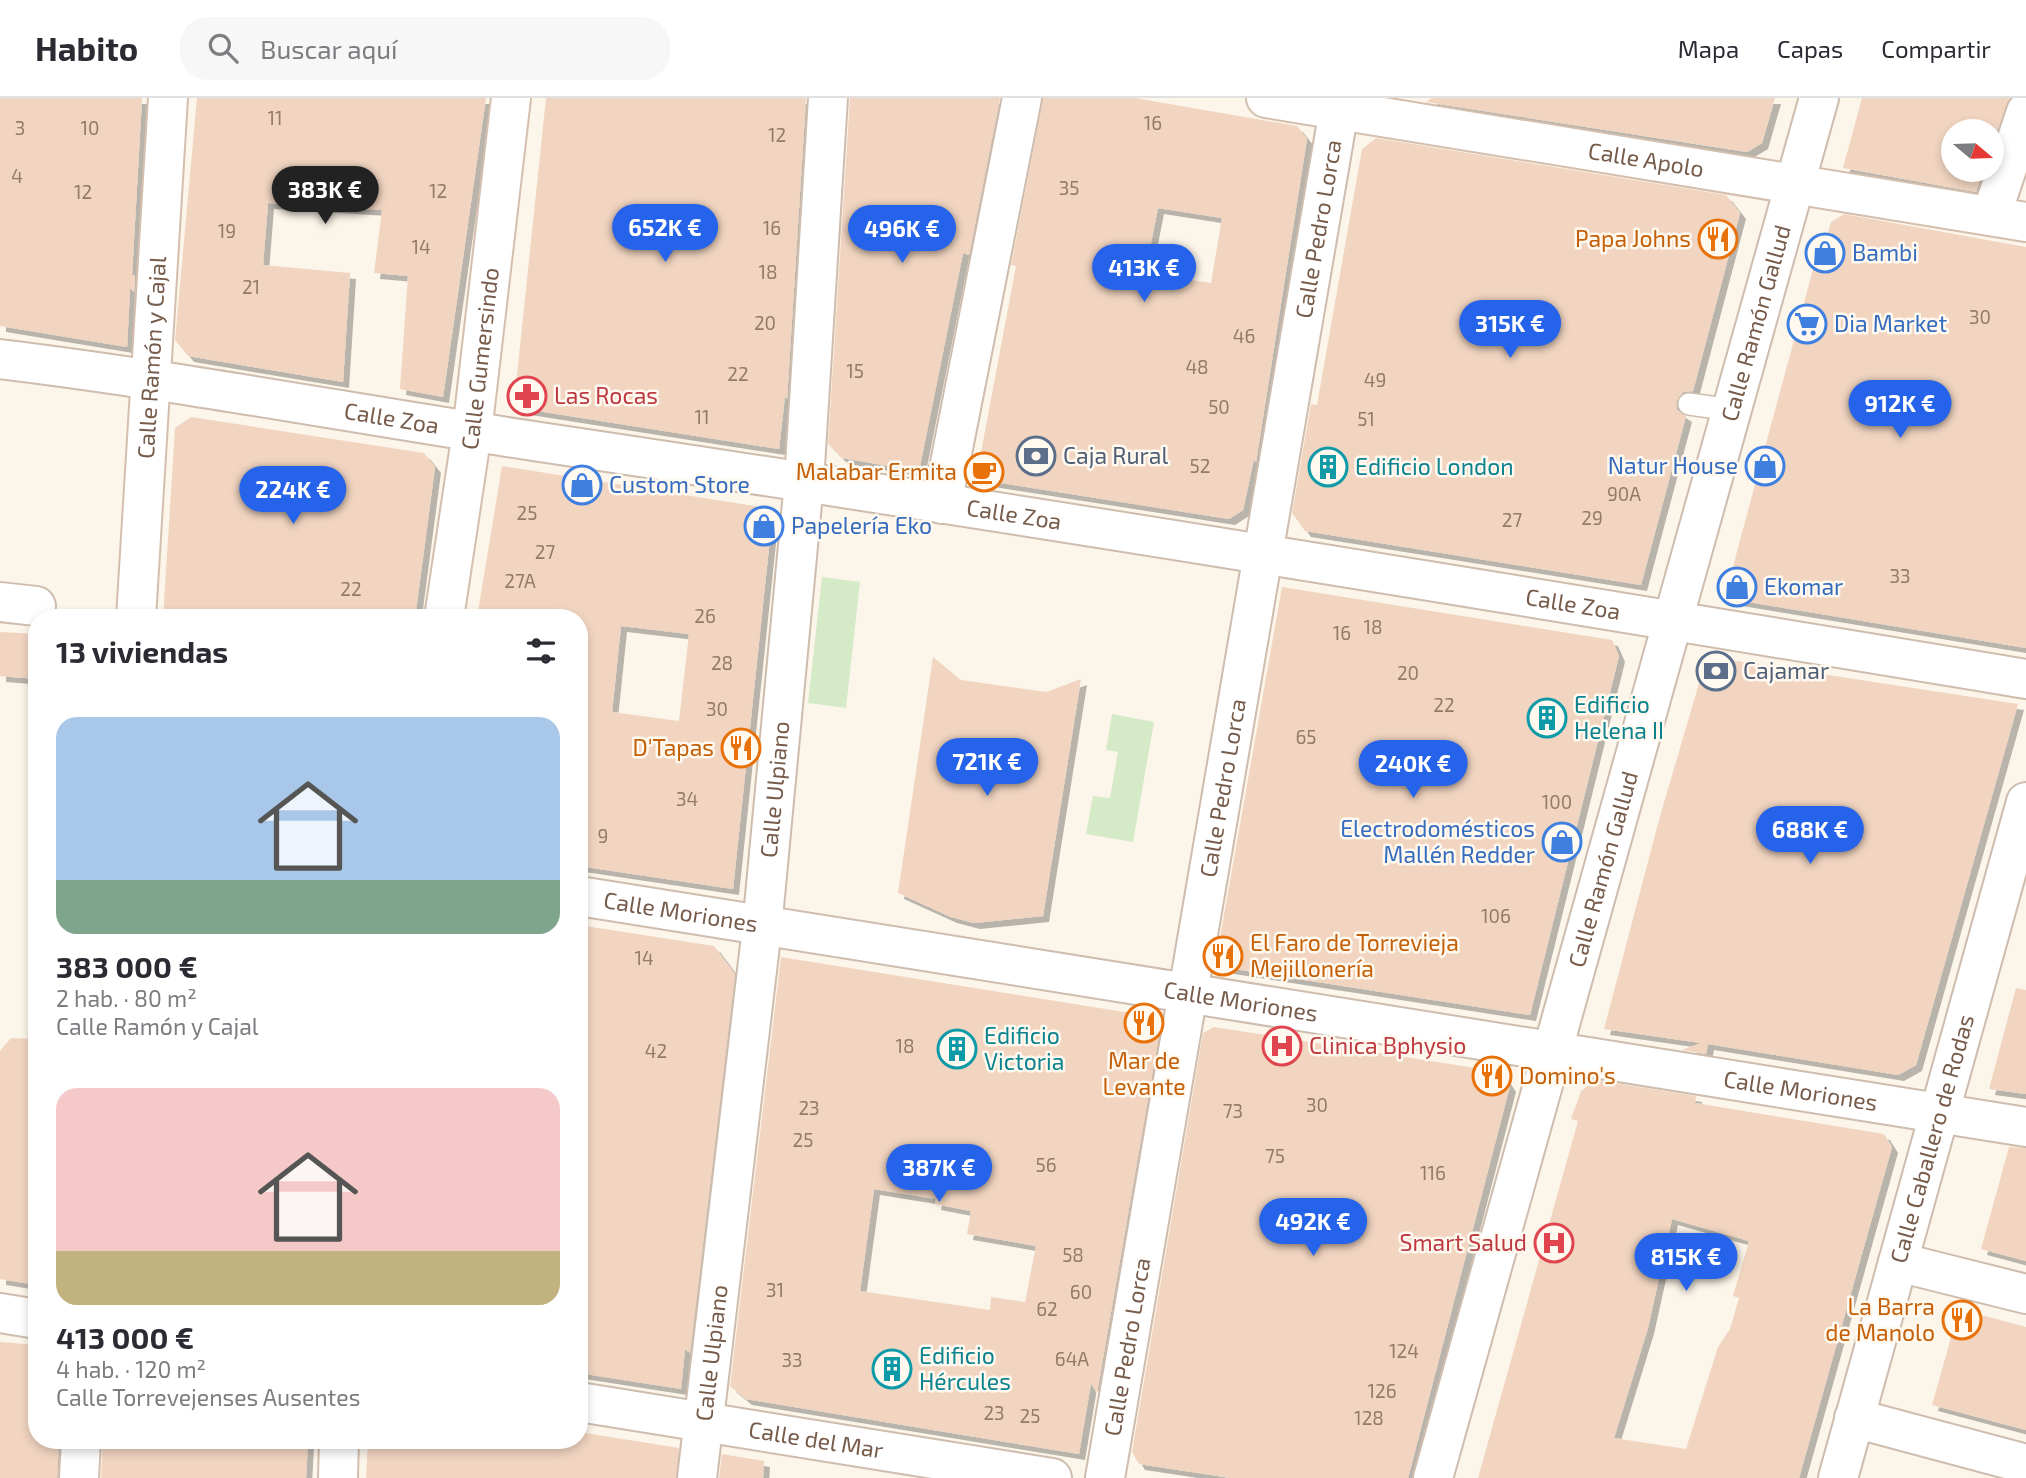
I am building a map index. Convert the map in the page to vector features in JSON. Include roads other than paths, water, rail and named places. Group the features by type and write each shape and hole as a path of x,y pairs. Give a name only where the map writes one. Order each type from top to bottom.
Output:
{"street":[{"name":"Calle Ramón y Cajal","path":"137,609 168,98"},
{"name":"Calle Gumersindo","path":"445,609 472,432 511,98"},
{"name":"Calle Ulpiano","path":"697,1478 762,928 804,482 828,98"},
{"path":"942,504 1022,98"},
{"name":"Calle Apolo","path":"1266,98 1340,105 2009,219"},
{"name":"Calle Ramón Gallud","path":"1433,1478 1819,98"},
{"name":"Calle Pedro Lorca","path":"1105,1478 1340,105"},
{"path":"2009,219 2026,112"},
{"name":"Calle Zoa","path":"0,359 151,377 472,432 804,482 2026,679"},
{"name":"Calle Caballero de Rodas","path":"1838,1478 2026,802"},
{"name":"Calle Moriones","path":"588,899 2026,1127"},
{"path":"1898,1262 2026,1294"},
{"path":"0,1313 28,1318"},
{"name":"Calle del Mar","path":"588,1403 1052,1478"},
{"path":"1854,1418 2026,1464"},
{"path":"79,1478 81,1449"},
{"path":"338,1478 339,1449"}],"lane":[{"path":"1689,404 1732,410"}],"place":[{"name":"Papa Johns","path":"1718,239"},
{"name":"Bambi","path":"1825,253"},
{"name":"Dia Market","path":"1807,324"},
{"name":"Las Rocas","path":"527,396"},
{"name":"Caja Rural","path":"1036,456"},
{"name":"Natur House","path":"1765,466"},
{"name":"Edificio London","path":"1328,467"},
{"name":"Malabar Ermita","path":"984,472"},
{"name":"Custom Store","path":"582,485"},
{"name":"Papelería Eko","path":"764,526"},
{"name":"Ekomar","path":"1737,587"},
{"name":"Cajamar","path":"1716,671"},
{"name":"Edificio Helena II","path":"1547,718"},
{"name":"D'Tapas","path":"741,748"},
{"name":"Electrodomésticos Mallén Redder","path":"1562,842"},
{"name":"El Faro de Torrevieja Mejillonería","path":"1223,956"},
{"name":"Mar de Levante","path":"1144,1023"},
{"name":"Clinica Bphysio","path":"1282,1046"},
{"name":"Edificio Victoria","path":"957,1049"},
{"name":"Domino's","path":"1492,1076"},
{"name":"Smart Salud","path":"1554,1243"},
{"name":"La Barra de Manolo","path":"1962,1320"},
{"name":"Edificio Hércules","path":"892,1369"}]}
